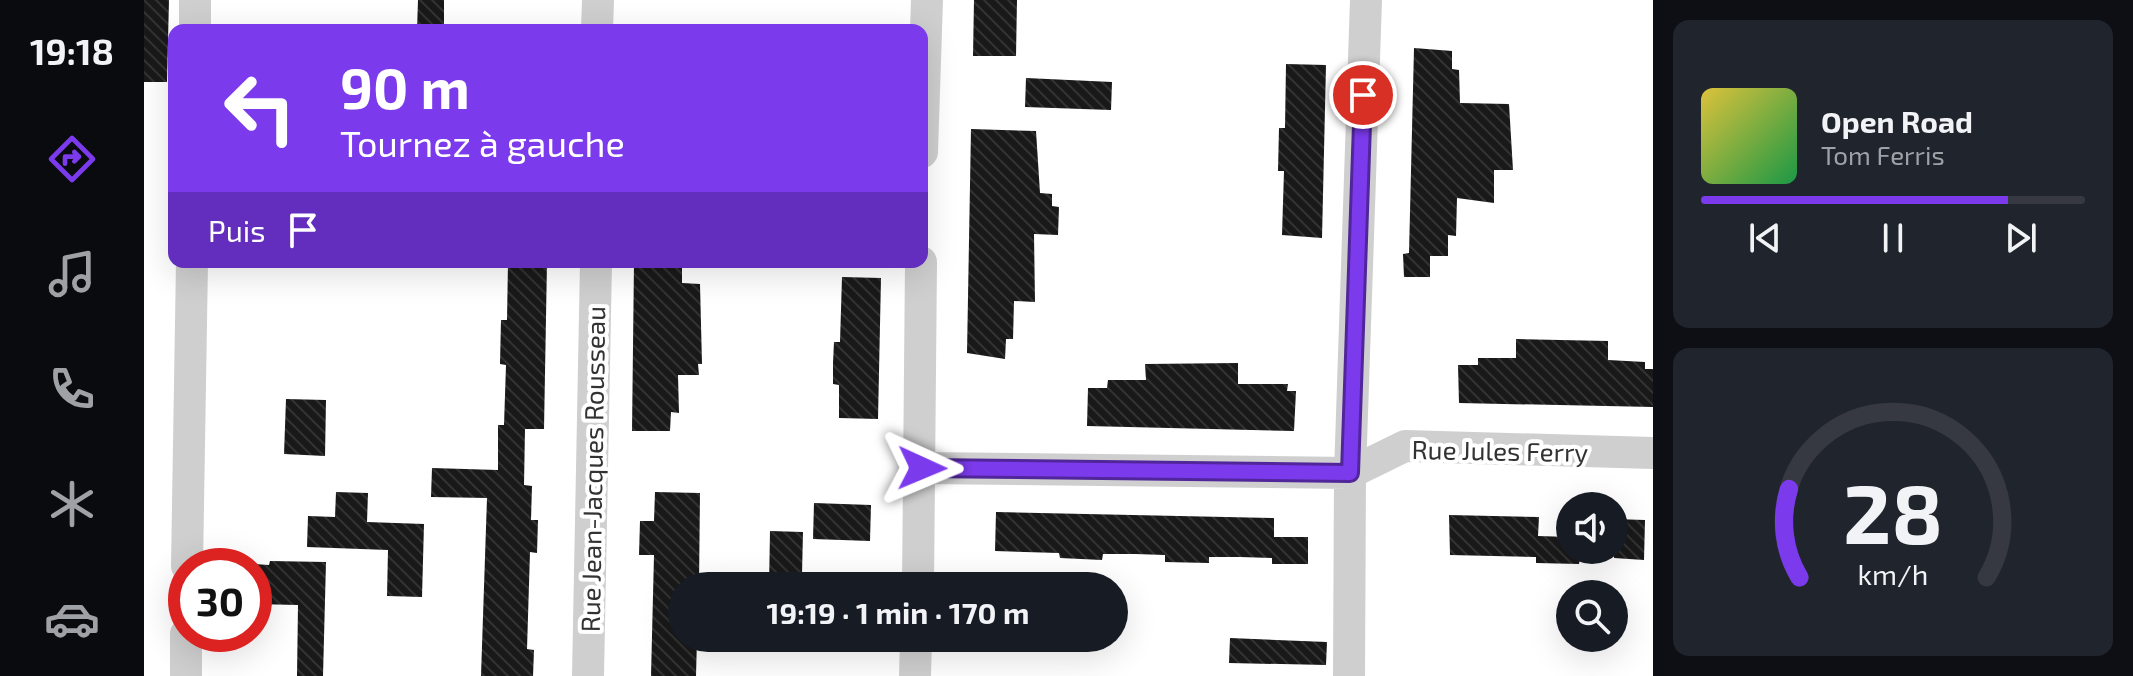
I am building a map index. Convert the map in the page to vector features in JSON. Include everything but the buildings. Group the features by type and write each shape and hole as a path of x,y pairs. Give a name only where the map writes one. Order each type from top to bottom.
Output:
{"street":[{"path":"195,0 195,24"},
{"path":"597,24 598,0"},
{"path":"926,24 927,0"},
{"path":"1349,676 1350,473 1366,0"},
{"path":"187,548 192,268"},
{"name":"Rue Jean-Jacques Rousseau","path":"588,676 596,268"},
{"path":"918,572 922,468 921,268"},
{"name":"Rue Jules Ferry","path":"922,468 1350,473 1405,446 1653,453"},
{"path":"186,652 186,676"},
{"path":"915,676 916,652"}],"route":[{"path":"922,468 1350,473 1363,95"}]}
